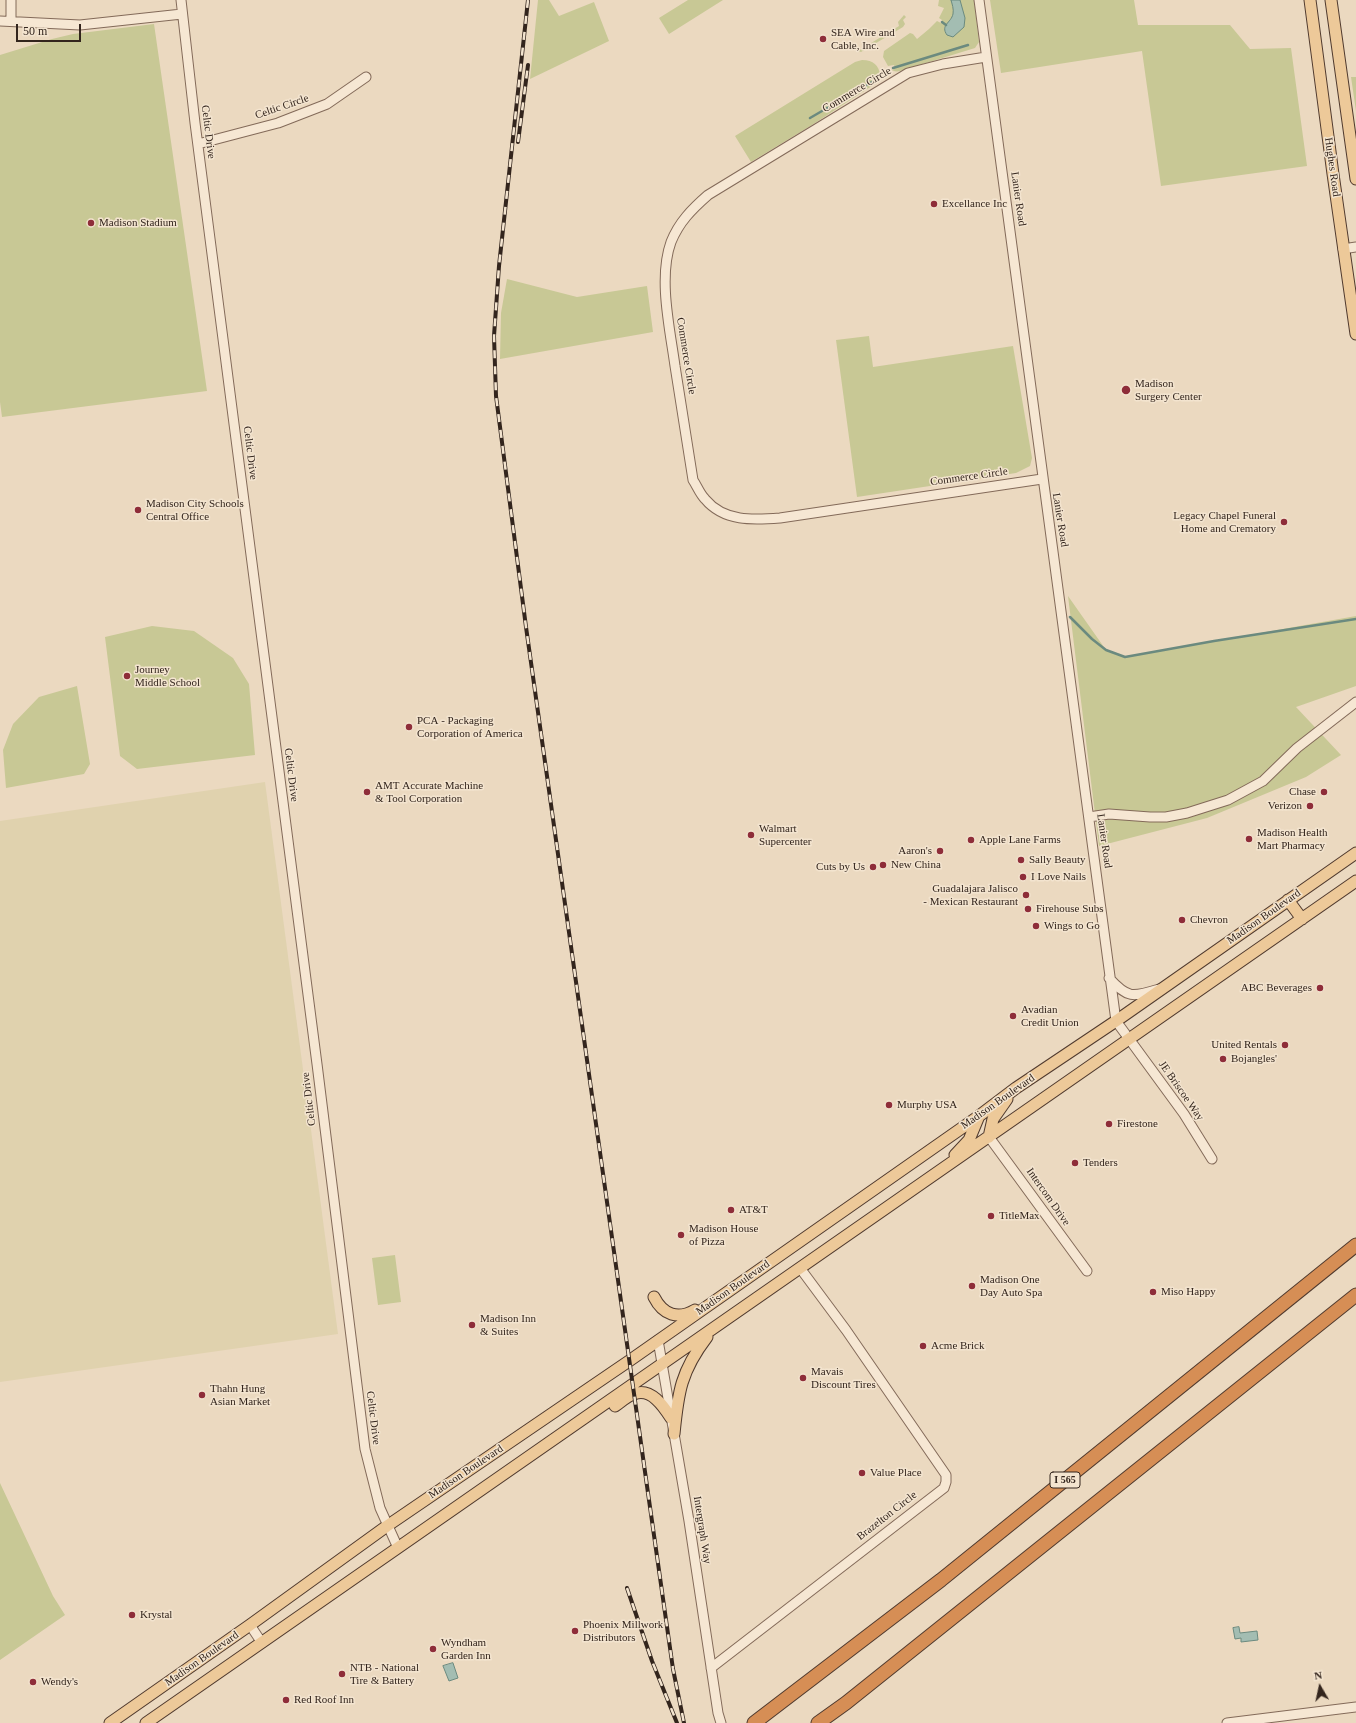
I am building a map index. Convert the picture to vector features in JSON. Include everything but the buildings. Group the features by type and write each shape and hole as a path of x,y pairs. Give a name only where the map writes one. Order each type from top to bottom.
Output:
{"highway":[{"name":"I 565","path":"754,1723 941,1580 1356,1245"},
{"path":"818,1723 846,1703 1116,1489 1356,1295"}],"main road":[{"name":"Hughes Road","path":"1310,0 1343,249 1356,334"},
{"name":"Hughes Road","path":"1331,0 1356,180"},
{"name":"Madison Boulevard","path":"110,1723 250,1625 387,1526 533,1427 979,1116 1016,1088 1116,1021 1356,853"},
{"name":"Madison Boulevard","path":"151,1722 546,1446 662,1363 990,1137 1129,1038 1356,881"},
{"path":"1288,900 1302,919"},
{"path":"990,1137 993,1119 1016,1088"},
{"path":"940,1170 969,1140 979,1116"},
{"path":"654,1298 663,1310 672,1314 682,1315 697,1308 729,1286 754,1272"},
{"path":"674,1434 678,1392 683,1377 696,1351 713,1329"},
{"path":"568,1429 601,1414 634,1393 643,1393 660,1402 672,1418"}],"street":[{"path":"11,0 11,20"},
{"name":"Celtic Drive","path":"181,0 198,144 317,1064 365,1449 371,1475 387,1526 398,1548"},
{"name":"Lanier Road","path":"979,0 1042,479 1059,590 1109,978 1116,1021 1129,1038"},
{"path":"0,21 11,20 48,24 80,25 182,14"},
{"name":"Commerce Circle","path":"986,57 943,64 908,73 708,195 693,208 679,225 671,244 667,265 666,301 693,480 704,499 720,511 741,519 780,518 1042,479"},
{"name":"Celtic Circle","path":"198,144 278,123 313,110 327,104 366,77"},
{"path":"1343,249 1356,247"},
{"path":"1089,817 1109,814 1166,817 1193,811 1228,800 1263,781 1297,748 1356,702"},
{"path":"1109,978 1125,993 1133,995 1164,987"},
{"name":"JE Briscoe Way","path":"1129,1038 1184,1114 1212,1158"},
{"name":"Intercom Drive","path":"990,1137 1087,1271"},
{"name":"Brazelton Circle","path":"711,1668 944,1488 946,1482 946,1475 906,1416 800,1268"},
{"name":"Intergraph Way","path":"658,1340 672,1418 718,1713 721,1723"},
{"path":"250,1625 262,1643"},
{"path":"1227,1723 1356,1707"}],"shaded area":[{"path":"951,0 960,0 965,18 964,27 953,37 947,35 945,32 945,26 953,14"},
{"path":"265,782 338,1334 0,1382 0,821"},
{"path":"1239,1627 1240,1633 1257,1631 1258,1640 1241,1642 1241,1638 1235,1639 1233,1628"},
{"path":"453,1663 458,1678 449,1681 443,1666"}],"green space":[{"path":"538,0 549,0 559,16 594,2 609,41 530,79"},
{"path":"688,0 723,0 669,34 659,18"},
{"path":"939,0 974,0 979,42 975,48 900,71 894,71 890,69 889,68 893,70 895,68 894,65 888,66 883,57 884,51 910,33 917,39 937,21 941,23 942,20 939,18 944,8 938,6"},
{"path":"990,0 1134,0 1138,25 1230,25 1250,49 1291,48 1307,166 1161,186 1142,51 1001,73"},
{"path":"904,15 906,17 903,20 905,24 903,27 861,52 858,51 899,26 898,22"},
{"name":"Madison Stadium","path":"154,24 207,391 2,417 0,402 0,55 73,34"},
{"path":"862,60 870,61 877,66 881,76 878,82 812,125 751,162 735,136 855,62"},
{"path":"1351,77 1356,77 1356,111"},
{"path":"507,279 577,297 647,286 653,332 500,359 501,313"},
{"path":"869,336 873,367 1013,346 1032,458 1030,466 1016,473 857,497 836,340"},
{"path":"1068,596 1106,650 1125,657 1356,616 1356,686 1296,707 1341,755 1306,777 1207,818 1099,846"},
{"path":"152,626 194,631 233,658 249,684 255,755 137,769 120,756 105,637"},
{"path":"77,686 90,764 84,774 6,788 3,750 13,724 39,697"},
{"path":"395,1255 401,1302 378,1305 372,1258"},
{"path":"0,1483 53,1596 65,1615 0,1660"}],"waterway":[{"path":"942,22 946,25"},
{"path":"893,68 968,45"},
{"path":"810,118 877,79"},
{"path":"1070,617 1092,639 1106,650 1125,657 1214,641 1356,619"}],"railway":[{"path":"528,0 499,266 494,336 496,396 526,627 648,1493 673,1669 684,1723"},
{"path":"518,142 528,65"},
{"path":"627,1588 652,1661 677,1723"}],"place":[{"name":"SEA Wire and Cable, Inc.","path":"823,39"},
{"name":"Excellance Inc","path":"934,204"},
{"name":"Madison Stadium","path":"91,223"},
{"name":"Madison Surgery Center","path":"1126,390"},
{"name":"Madison City Schools Central Office","path":"138,510"},
{"name":"Legacy Chapel Funeral Home and Crematory","path":"1284,522"},
{"name":"Journey Middle School","path":"127,676"},
{"name":"PCA - Packaging Corporation of America","path":"409,727"},
{"name":"AMT Accurate Machine & Tool Corporation","path":"367,792"},
{"name":"Chase","path":"1324,792"},
{"name":"Verizon","path":"1310,806"},
{"name":"Walmart Supercenter","path":"751,835"},
{"name":"Madison Health Mart Pharmacy","path":"1249,839"},
{"name":"Apple Lane Farms","path":"971,840"},
{"name":"Aaron's","path":"940,851"},
{"name":"Sally Beauty","path":"1021,860"},
{"name":"New China","path":"883,865"},
{"name":"Cuts by Us","path":"873,867"},
{"name":"I Love Nails","path":"1023,877"},
{"name":"Guadalajara Jalisco - Mexican Restaurant","path":"1026,895"},
{"name":"Firehouse Subs","path":"1028,909"},
{"name":"Chevron","path":"1182,920"},
{"name":"Wings to Go","path":"1036,926"},
{"name":"ABC Beverages","path":"1320,988"},
{"name":"Avadian Credit Union","path":"1013,1016"},
{"name":"United Rentals","path":"1285,1045"},
{"name":"Bojangles'","path":"1223,1059"},
{"name":"Murphy USA","path":"889,1105"},
{"name":"Firestone","path":"1109,1124"},
{"name":"Tenders","path":"1075,1163"},
{"name":"AT&T","path":"731,1210"},
{"name":"TitleMax","path":"991,1216"},
{"name":"Madison House of Pizza","path":"681,1235"},
{"name":"Madison One Day Auto Spa","path":"972,1286"},
{"name":"Miso Happy","path":"1153,1292"},
{"name":"Madison Inn & Suites","path":"472,1325"},
{"name":"Acme Brick","path":"923,1346"},
{"name":"Mavais Discount Tires","path":"803,1378"},
{"name":"Thahn Hung Asian Market","path":"202,1395"},
{"name":"Value Place","path":"862,1473"},
{"name":"Krystal","path":"132,1615"},
{"name":"Phoenix Millwork Distributors","path":"575,1631"},
{"name":"Wyndham Garden Inn","path":"433,1649"},
{"name":"NTB - National Tire & Battery","path":"342,1674"},
{"name":"Wendy's","path":"33,1682"},
{"name":"Red Roof Inn","path":"286,1700"}]}
